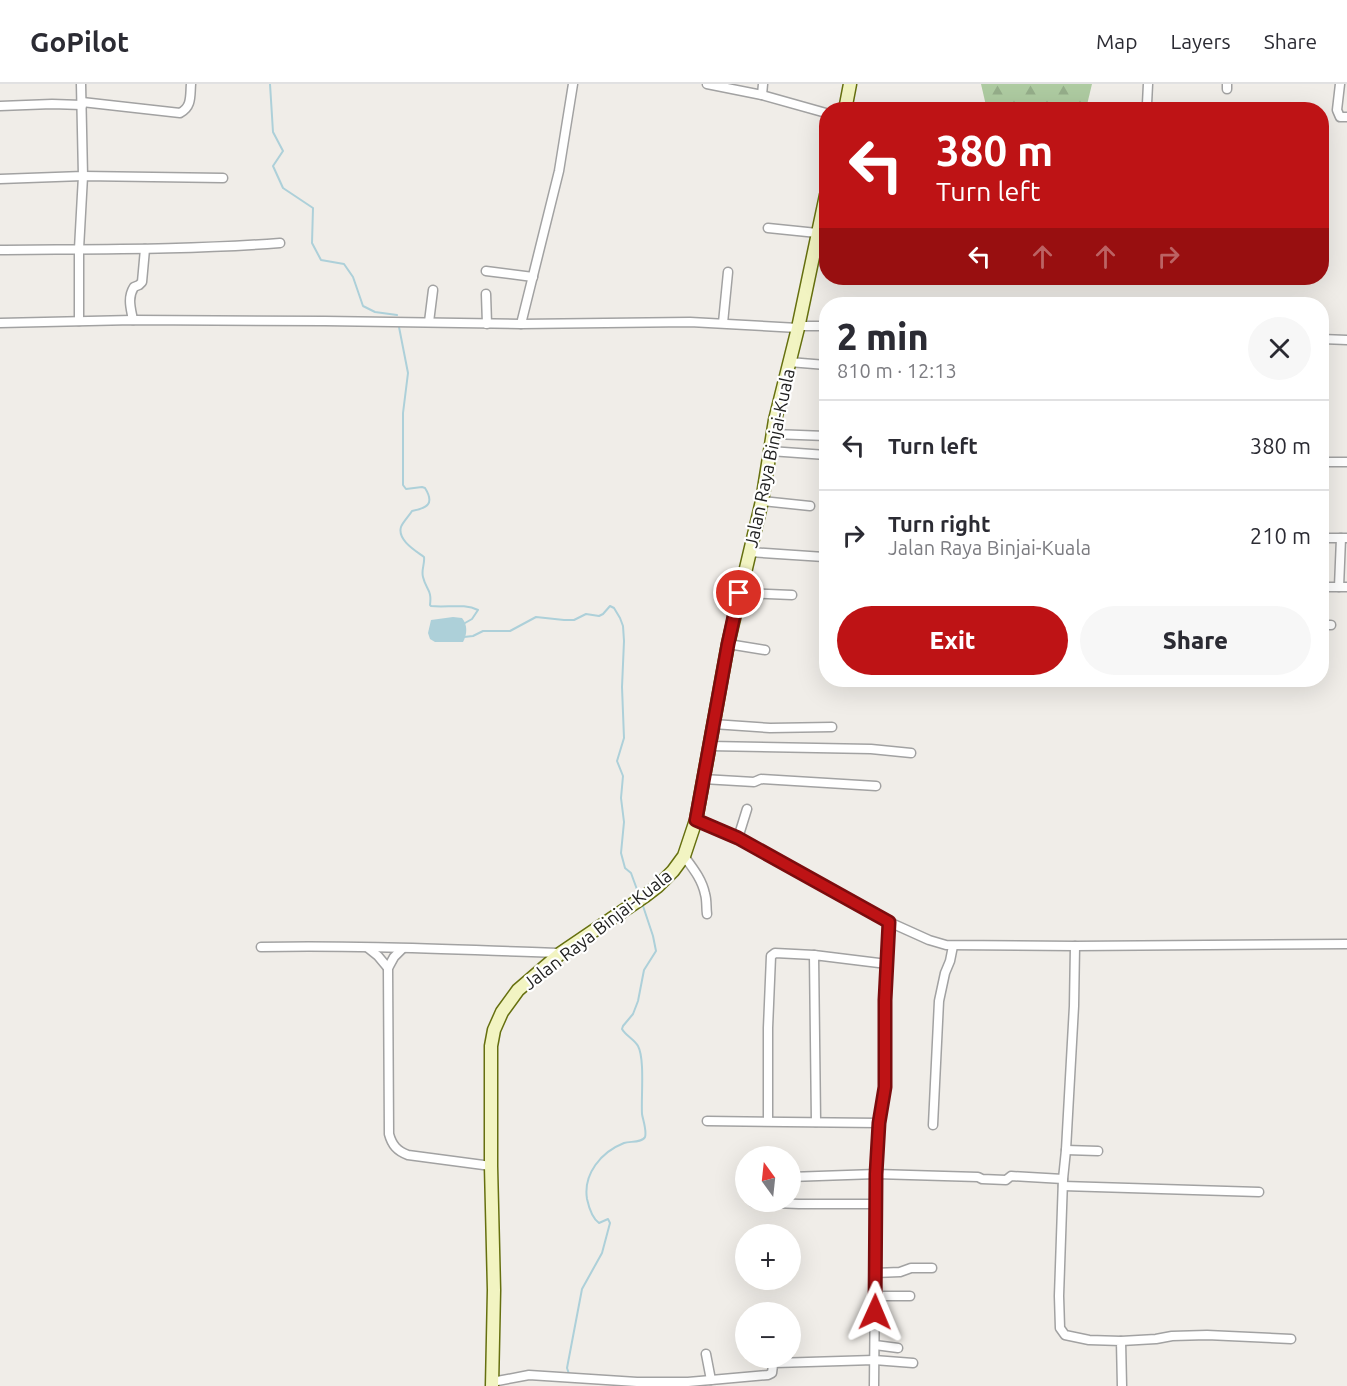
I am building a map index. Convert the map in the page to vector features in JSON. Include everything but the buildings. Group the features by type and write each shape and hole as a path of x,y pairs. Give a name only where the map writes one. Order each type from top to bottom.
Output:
{"main road":[{"path":"847,102 850,84"},
{"name":"Jalan Raya Binjai-Kuala","path":"492,1384 494,1290 490,1166 491,1046 494,1030 502,1012 518,990 561,953 658,886 684,856 696,820 728,644 762,501 773,434 799,327 819,230"}],"street":[{"path":"79,321 79,249 83,176 81,84"},
{"path":"0,106 82,103 180,113 189,105 191,84"},
{"path":"521,324 559,171 573,84"},
{"path":"707,84 762,95 819,111"},
{"path":"762,95 763,84"},
{"path":"1147,102 1149,84"},
{"path":"1340,84 1338,112 1340,117 1347,117"},
{"path":"0,179 83,176 223,178"},
{"path":"768,228 818,233"},
{"path":"0,250 145,249 280,243"},
{"path":"133,320 129,303 134,287 142,282 145,249"},
{"path":"486,271 533,277"},
{"path":"723,323 728,272"},
{"path":"429,322 433,290"},
{"path":"486,294 487,324"},
{"path":"0,323 133,320 487,324 723,323 819,326"},
{"path":"1329,339 1347,340"},
{"path":"789,362 819,364"},
{"path":"773,434 819,436"},
{"path":"770,451 819,454"},
{"path":"1329,462 1347,462"},
{"path":"762,501 810,506"},
{"path":"1343,587 1344,538"},
{"path":"749,552 819,557"},
{"path":"739,593 792,595"},
{"path":"728,644 765,650"},
{"path":"713,724 770,728 832,727"},
{"path":"709,746 871,749 911,753"},
{"path":"703,779 754,782 761,779 876,786"},
{"path":"738,838 747,809"},
{"path":"696,820 738,838 889,922 929,940 953,946 1347,944"},
{"path":"684,856 702,884 707,914"},
{"path":"874,1386 876,1174 879,1123 885,1087 885,1000 889,922"},
{"path":"261,947 328,946 561,953"},
{"path":"933,1125 939,1001 953,946"},
{"path":"1075,946 1074,1006 1063,1182 1060,1328 1065,1335 1089,1340 1121,1341 1208,1335 1291,1339"},
{"path":"368,948 388,968"},
{"path":"402,949 388,968 389,1134 392,1144 400,1152 408,1155 490,1166"},
{"path":"768,1121 771,956 776,953 814,955 887,964"},
{"path":"814,955 816,1122"},
{"path":"706,1121 879,1123"},
{"path":"1066,1150 1098,1151"},
{"path":"801,1177 876,1174 1006,1180 1011,1176 1063,1182 1259,1192"},
{"path":"801,1204 876,1204"},
{"path":"875,1273 900,1272 911,1268 932,1268"},
{"path":"875,1296 910,1296"},
{"path":"1121,1341 1122,1386"},
{"path":"874,1345 898,1348"},
{"path":"706,1354 711,1380"},
{"path":"492,1384 530,1376 689,1384 768,1375 772,1373 775,1363 874,1360 913,1363"},
{"path":"530,1376 532,1386"}],"green space":[{"path":"981,84 1092,84 1088,102 985,102"}],"water":[{"path":"462,618 465,624 466,633 463,642 435,642 430,639 428,633 431,620"}],"waterway":[{"path":"270,84 273,132 283,151 273,166 283,188 313,208 312,243 321,260 344,264 353,277 363,306 375,312 397,315"},
{"path":"399,327 408,373 403,413 403,485 406,489 425,488 429,498 425,507 412,511 402,525 401,532 404,541 424,557 423,574 430,605 467,607 478,610 472,619 465,623"},
{"path":"464,637 483,631 510,631 536,617 574,620 586,614 599,616 610,606 614,608 623,626 624,641 622,687 624,738 617,761 623,776 621,798 624,822 621,853 625,868 631,873 639,895"},
{"path":"569,1374 567,1368 582,1289 602,1253 610,1223 608,1219 599,1223 593,1216 587,1199 588,1181 595,1165 608,1152 624,1143 645,1137 640,1052 638,1046 622,1029 633,1014 644,970 656,951 642,903"}],"route":[{"path":"739,593 696,820 738,838 889,922 885,1000 885,1087 879,1123 876,1174 875,1312"}]}
